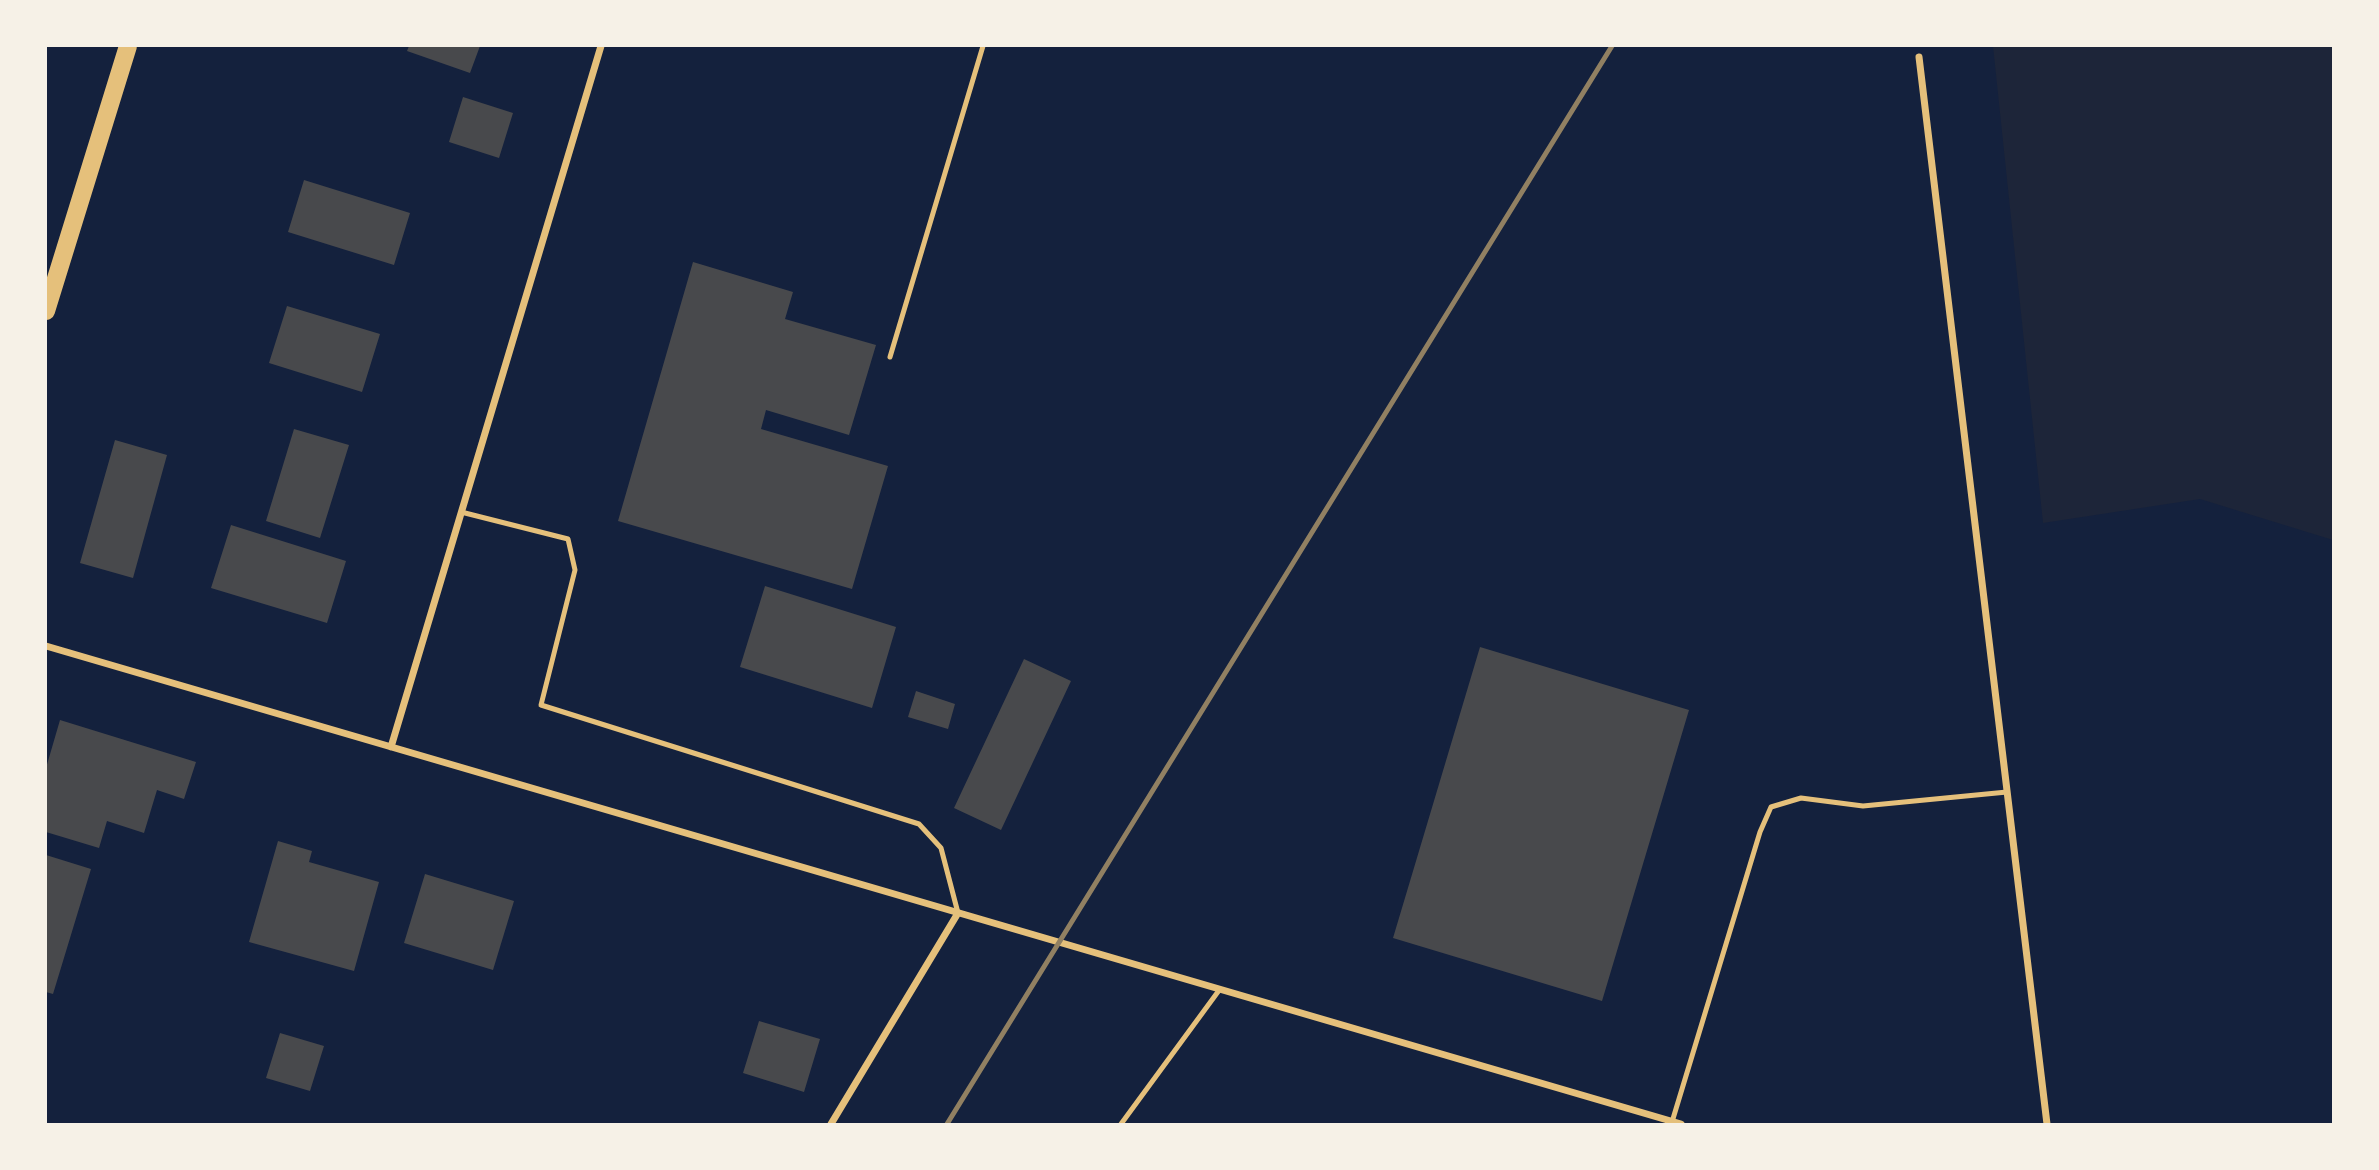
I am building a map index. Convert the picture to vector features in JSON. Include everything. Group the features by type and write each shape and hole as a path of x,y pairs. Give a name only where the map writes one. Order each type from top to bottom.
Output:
{"main road":[{"path":"46,311 128,46"}],"street":[{"path":"391,747 601,46"},
{"path":"1919,57 2047,1125"},
{"path":"46,646 1681,1125"},
{"path":"831,1125 958,913"}],"lane":[{"path":"890,358 983,46"},
{"path":"461,512 568,539 575,570 541,705 919,824 941,848 958,913"},
{"path":"1672,1122 1760,832 1771,807 1801,797 1863,806 2007,792"},
{"path":"1121,1125 1220,989"}],"shaded area":[{"path":"1993,46 2333,46 2333,540 2200,499 2043,523"}],"building":[{"path":"409,46 480,46 470,73 407,51"},
{"path":"463,97 513,113 499,158 449,142"},
{"path":"304,180 410,213 394,265 288,232"},
{"path":"693,262 793,292 785,319 876,345 849,435 766,410 761,429 888,466 852,589 618,521"},
{"path":"287,306 380,334 362,392 269,363"},
{"path":"294,429 349,445 320,538 266,521"},
{"path":"115,440 167,455 133,578 80,563"},
{"path":"231,525 346,561 327,623 211,588"},
{"path":"765,586 896,627 872,708 740,667"},
{"path":"1480,647 1689,710 1602,1001 1393,938"},
{"path":"1024,659 1071,681 1001,830 954,808"},
{"path":"916,691 955,704 948,729 908,717"},
{"path":"60,720 196,762 184,799 157,790 144,833 107,821 99,848 46,832 46,768"},
{"path":"278,841 312,851 309,862 379,882 354,971 249,942"},
{"path":"46,855 91,869 53,994 46,992"},
{"path":"425,874 514,901 493,970 404,943"},
{"path":"759,1021 820,1039 804,1092 743,1073"},
{"path":"280,1033 324,1046 310,1091 266,1078"}],"railway":[{"path":"947,1124 1612,46"}]}
